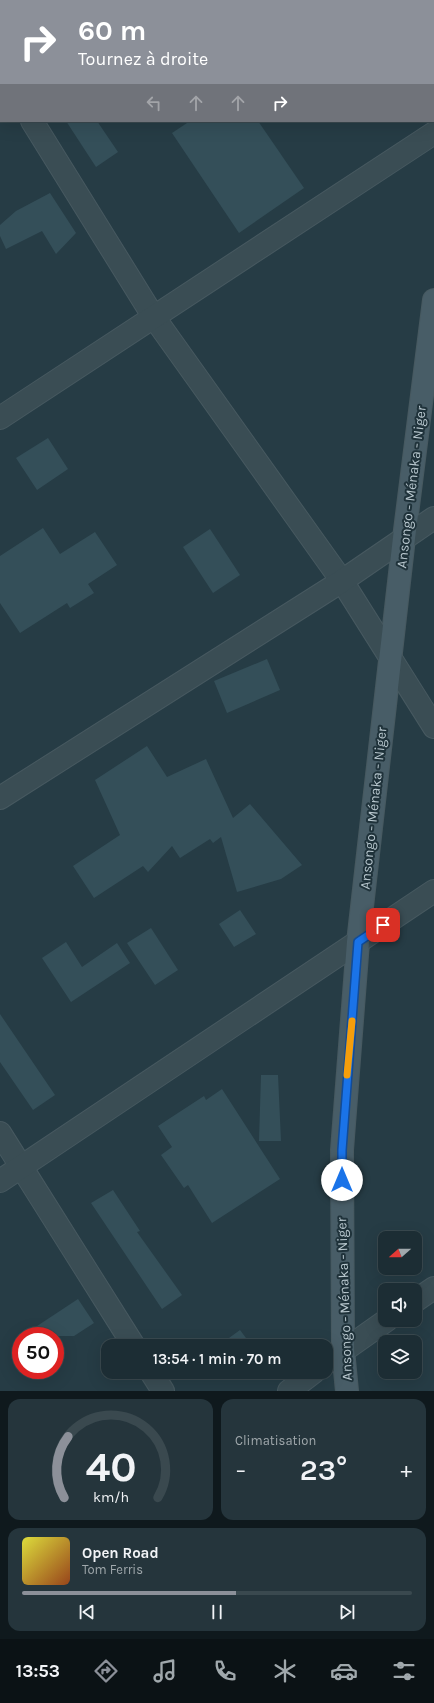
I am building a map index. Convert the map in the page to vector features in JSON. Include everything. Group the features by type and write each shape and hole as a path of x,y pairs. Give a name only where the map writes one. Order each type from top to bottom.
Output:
{"main road":[{"name":"Ansongo - Ménaka - Niger","path":"347,1391 334,1356 342,1150 358,942 404,538 434,300"}],"street":[{"path":"33,122 154,316 342,581 434,727"},
{"path":"0,418 434,132"},
{"path":"0,798 342,581 434,518"},
{"path":"0,1181 434,891"},
{"path":"0,1133 130,1339"},
{"path":"422,1296 434,1288"},
{"path":"334,1356 378,1326"},
{"path":"155,1379 163,1391"},
{"path":"289,1391 305,1379"}],"building":[{"path":"67,122 98,122 118,152 96,167"},
{"path":"188,122 259,122 304,188 239,233 172,133"},
{"path":"50,193 76,233 56,254 42,231 6,249 0,236 0,225 16,211"},
{"path":"48,438 68,469 37,490 16,458"},
{"path":"43,528 60,554 95,532 117,565 88,584 94,593 70,608 67,603 20,633 0,603 0,556"},
{"path":"210,529 240,575 213,593 183,547"},
{"path":"267,659 280,690 227,713 214,681"},
{"path":"147,746 167,777 206,759 233,818 250,804 302,865 281,879 237,892 221,837 213,843 210,839 180,858 172,846 148,872 143,866 94,898 73,866 120,835 95,780"},
{"path":"240,910 256,934 234,947 219,924"},
{"path":"151,928 178,970 155,985 127,943"},
{"path":"66,942 82,967 117,943 130,963 71,1002 42,958"},
{"path":"0,1014 55,1095 33,1110 0,1062"},
{"path":"261,1075 278,1075 281,1141 259,1141"},
{"path":"222,1089 280,1179 212,1223 188,1185 184,1188 161,1155 172,1147 158,1126 204,1096 206,1100"},
{"path":"113,1190 140,1231 137,1232 182,1295 162,1309 91,1203"},
{"path":"78,1299 94,1323 74,1336 64,1336 64,1327 36,1327"},
{"path":"240,1330 247,1339 228,1339"}],"slow traffic":[{"path":"347,1075 352,1021"}],"route":[{"path":"342,1180 342,1150 358,942 383,925"}]}
